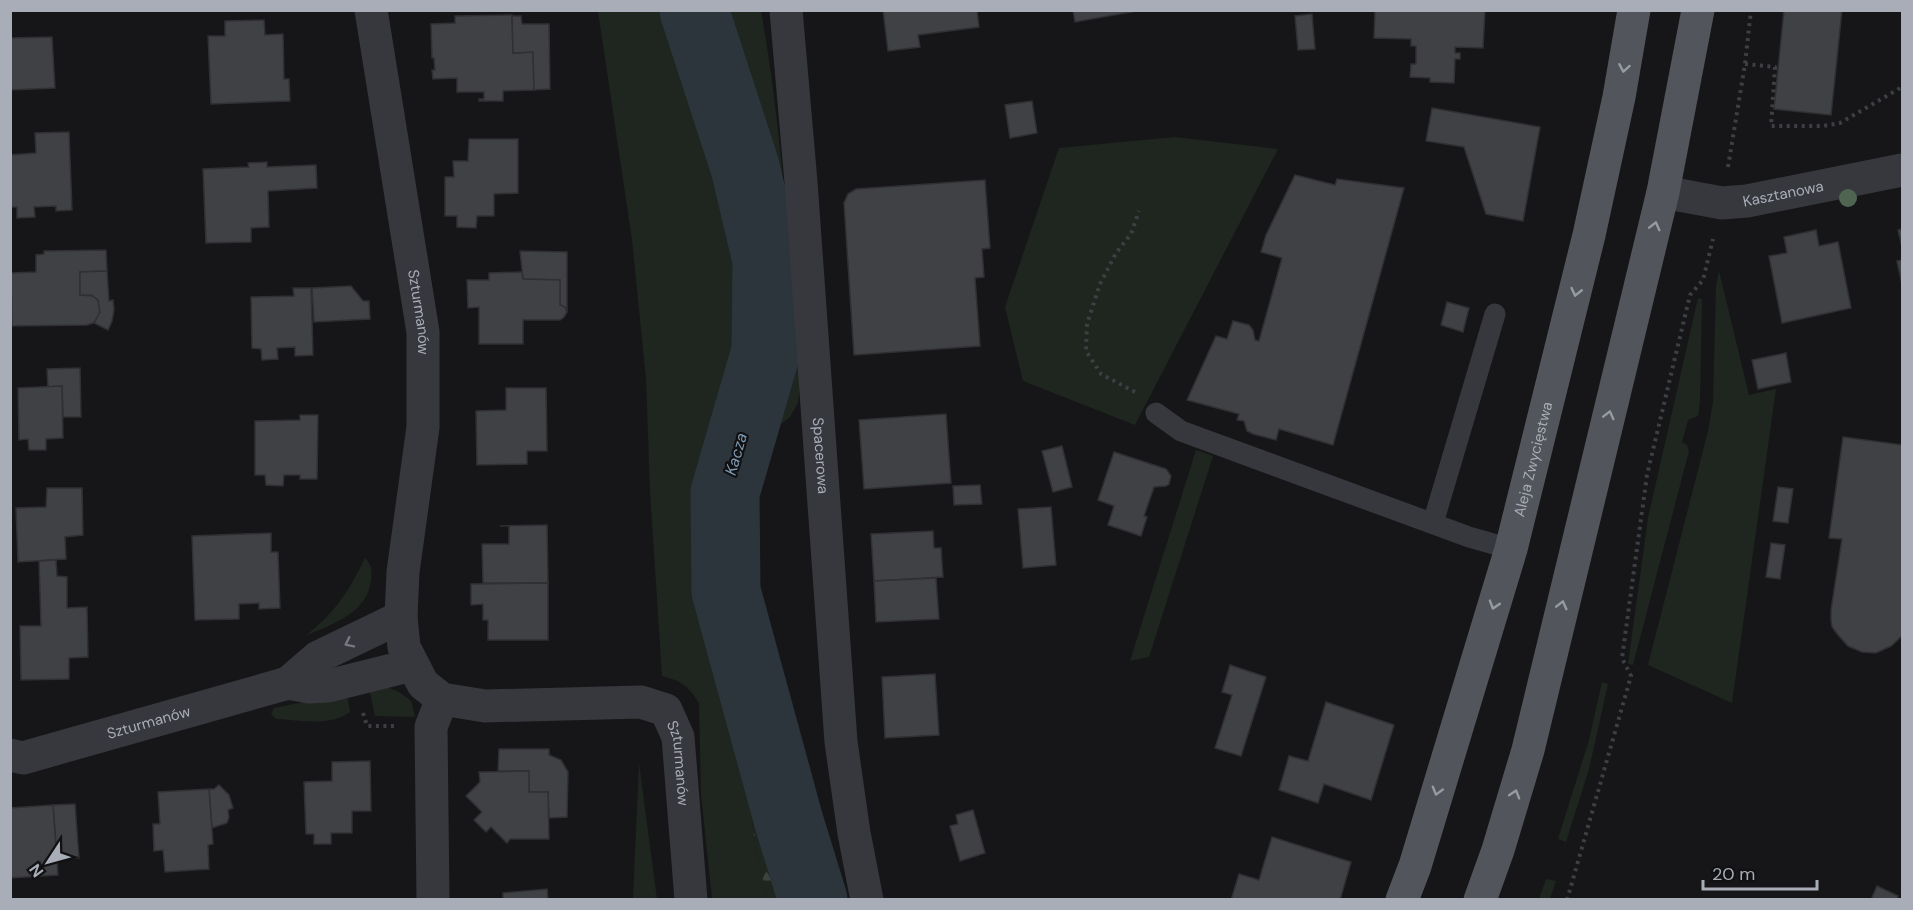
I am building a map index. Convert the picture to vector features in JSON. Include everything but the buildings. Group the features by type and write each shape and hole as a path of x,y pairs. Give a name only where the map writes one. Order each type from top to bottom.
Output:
{"main road":[{"name":"Aleja Zwycięstwa","path":"1402,900 1415,866 1511,549 1589,235 1619,97 1634,10"},
{"path":"1480,900 1498,850 1528,750 1663,192 1698,10"}],"street":[{"name":"Szturmanów","path":"371,10 423,332 423,427 403,572 401,617 404,647 423,684 442,699 485,706 641,702 666,710 678,737 691,900"},
{"name":"Spacerowa","path":"786,10 801,182 841,742 867,900"},
{"name":"Kasztanowa","path":"1663,192 1722,203 1747,201 1902,170"},
{"name":"Szturmanów","path":"288,683 318,657 401,617"},
{"name":"Szturmanów","path":"10,755 23,758 288,683 309,687 328,686 412,665"},
{"path":"433,900 431,727 442,699"}],"lane":[{"path":"1433,523 1495,314"},
{"path":"1156,413 1181,431 1511,549"}],"path":[{"path":"1567,900 1631,676 1622,658 1647,475 1690,295 1703,280 1722,203 1745,64 1751,10"},
{"path":"1745,64 1775,67 1771,126 1822,126 1840,123 1902,87"},
{"path":"1138,211 1131,234 1116,254 1100,284 1087,324 1086,351 1101,374 1143,396 1156,413"}],"green space":[{"path":"598,11 687,11 735,162 751,232 757,318 739,377 716,428 703,485 704,551 716,624 728,677 742,699 758,734 746,772 756,852 768,899 712,899 701,794 699,703 684,685 662,676 650,491 646,379 632,240"},
{"path":"702,11 761,11 775,103 800,383 798,403 790,417 762,439 752,458 751,452 769,391 775,352 778,316 777,266 756,174"},
{"path":"1175,137 1278,149 1135,425 1023,381 1005,307 1059,148"},
{"path":"1719,271 1749,395 1776,389 1732,703 1648,665 1708,431 1713,402 1716,285"},
{"path":"1698,298 1702,299 1698,416 1688,420 1682,442 1687,445 1689,451 1633,665 1628,664 1648,518"},
{"path":"1196,450 1213,456 1149,657 1130,661"},
{"path":"365,558 370,566 371,577 368,592 363,601 347,616 305,636 325,619 340,601"},
{"path":"1602,682 1608,684 1589,769 1566,842 1558,839 1589,740"},
{"path":"387,687 411,701 415,717 375,716 369,688"},
{"path":"343,694 348,699 350,712 333,720 314,722 276,719 271,714 274,708"},
{"path":"758,734 778,735 800,772 826,899 768,899 756,852 746,772"},
{"path":"639,763 657,899 633,899"},
{"path":"1546,879 1556,881 1550,899 1539,899"}],"waterway":[{"name":"Kacza","path":"694,10 745,167 767,260 766,351 725,493 726,591 789,822 813,900"}]}
